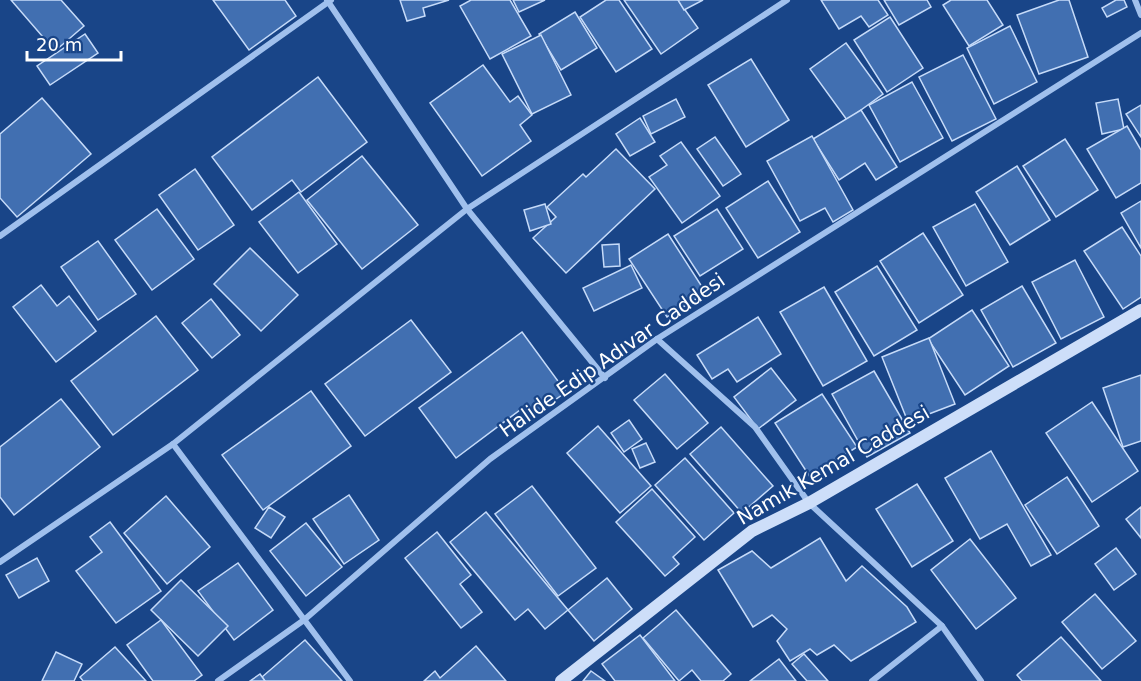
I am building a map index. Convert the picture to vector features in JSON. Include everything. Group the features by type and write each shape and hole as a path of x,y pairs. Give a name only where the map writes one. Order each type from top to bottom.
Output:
{"street":[{"path":"1,559 173,444 467,209 787,0"},
{"path":"1135,0 1141,15"},
{"path":"0,236 329,1 467,209 605,378"},
{"name":"Halide Edip Adıvar Caddesi","path":"218,681 304,621 490,459 657,339 1141,33"},
{"name":"Namık Kemal Caddesi","path":"561,681 752,531 809,503 1141,310"},
{"path":"657,339 755,427 809,503 942,626 981,681"},
{"path":"173,444 350,681"},
{"path":"872,681 942,626"}],"building":[{"path":"11,0 61,0 84,26 55,51"},
{"path":"213,0 285,0 296,16 249,50"},
{"path":"400,0 449,0 423,8 425,16 407,21"},
{"path":"471,0 510,0 531,36 490,59 460,6"},
{"path":"513,0 545,0 519,12"},
{"path":"606,0 619,0 652,49 616,72 580,17"},
{"path":"624,0 678,0 698,28 661,54"},
{"path":"678,0 703,0 684,10"},
{"path":"821,0 878,0 888,15 869,27 861,16 839,29"},
{"path":"884,0 927,0 931,7 899,25"},
{"path":"951,0 987,0 1003,25 969,46 943,5"},
{"path":"1059,0 1069,0 1088,57 1039,74 1017,15"},
{"path":"1116,0 1124,0 1127,7 1107,17 1102,8"},
{"path":"575,12 597,48 561,70 539,34"},
{"path":"890,17 923,68 887,92 854,40"},
{"path":"1010,26 1037,82 994,104 967,48"},
{"path":"85,34 98,53 50,85 37,66"},
{"path":"541,35 571,95 532,114 502,54"},
{"path":"846,43 883,94 847,120 810,69"},
{"path":"963,55 996,119 952,141 919,77"},
{"path":"751,59 789,120 746,147 708,85"},
{"path":"483,65 510,102 518,96 532,115 520,125 531,141 482,176 430,103"},
{"path":"318,77 367,142 301,192 292,180 252,210 212,157"},
{"path":"912,82 943,138 900,162 869,105"},
{"path":"42,98 91,154 17,217 0,198 0,134"},
{"path":"676,99 685,117 651,134 643,116"},
{"path":"1118,99 1124,129 1102,134 1096,103"},
{"path":"1141,105 1141,137 1126,114"},
{"path":"861,110 897,167 876,180 865,163 839,180 813,139"},
{"path":"640,118 655,142 630,156 616,134"},
{"path":"1127,126 1141,150 1141,183 1116,198 1087,149"},
{"path":"812,136 853,210 833,222 825,208 800,221 767,161"},
{"path":"715,137 741,174 723,186 697,149"},
{"path":"1065,139 1098,190 1056,217 1023,166"},
{"path":"681,142 720,196 682,223 649,177 667,165 660,156"},
{"path":"616,149 655,189 566,273 533,238 556,217 547,207 583,174 586,177"},
{"path":"362,156 418,225 362,269 307,200"},
{"path":"1017,166 1050,220 1010,245 976,192"},
{"path":"195,169 234,225 198,250 159,195"},
{"path":"768,181 800,232 758,258 726,208"},
{"path":"299,192 337,244 298,273 259,222"},
{"path":"1141,201 1141,248 1121,213"},
{"path":"545,204 551,224 530,231 524,210"},
{"path":"975,204 1008,262 966,286 933,227"},
{"path":"157,209 194,259 152,290 115,240"},
{"path":"717,209 743,249 700,276 674,236"},
{"path":"1122,227 1141,256 1141,297 1123,309 1084,251"},
{"path":"923,233 963,295 919,323 880,261"},
{"path":"668,234 706,293 667,317 629,259"},
{"path":"98,241 136,294 98,320 61,267"},
{"path":"619,244 620,266 604,267 602,245"},
{"path":"250,248 298,295 261,331 214,284"},
{"path":"1075,260 1104,317 1061,339 1032,282"},
{"path":"631,265 642,288 594,311 583,288"},
{"path":"877,266 917,330 874,356 835,292"},
{"path":"41,285 57,306 69,296 96,331 56,362 13,307"},
{"path":"1022,286 1056,343 1013,367 981,310"},
{"path":"824,287 867,361 823,386 780,312"},
{"path":"211,299 240,335 212,358 182,323"},
{"path":"972,310 1009,366 965,395 928,339"},
{"path":"156,316 198,370 113,435 71,381"},
{"path":"758,317 781,354 737,382 728,369 712,379 697,355"},
{"path":"411,320 451,372 365,436 325,384"},
{"path":"522,332 566,392 531,417 524,407 456,458 419,408"},
{"path":"929,338 955,404 908,422 882,357"},
{"path":"771,368 796,400 758,429 734,397"},
{"path":"874,371 910,433 867,457 832,394"},
{"path":"665,374 708,423 677,449 634,400"},
{"path":"1141,375 1141,441 1123,447 1103,388"},
{"path":"311,391 351,446 263,510 222,455"},
{"path":"822,394 857,447 810,477 775,423"},
{"path":"61,399 100,447 14,515 0,497 0,447"},
{"path":"1092,402 1138,471 1092,502 1046,433"},
{"path":"629,420 642,439 624,452 611,433"},
{"path":"598,426 651,486 620,513 567,453"},
{"path":"721,427 773,486 742,513 690,454"},
{"path":"646,443 655,462 640,468 632,449"},
{"path":"991,451 1051,555 1031,566 1007,524 980,539 945,478"},
{"path":"685,458 734,513 704,540 655,485"},
{"path":"1067,477 1099,526 1057,554 1025,505"},
{"path":"917,484 953,541 912,567 876,509"},
{"path":"532,486 596,568 558,596 495,514"},
{"path":"652,489 695,537 673,557 679,564 665,576 616,522"},
{"path":"349,495 379,540 344,564 313,519"},
{"path":"166,496 210,547 167,584 124,533"},
{"path":"269,507 285,517 271,538 255,528"},
{"path":"1141,507 1141,538 1126,519"},
{"path":"486,512 568,610 545,629 528,609 515,620 450,542"},
{"path":"110,522 161,591 116,623 76,571 102,552 90,537"},
{"path":"306,523 342,567 306,596 270,551"},
{"path":"437,532 471,575 460,584 482,612 461,628 405,558"},
{"path":"820,538 846,581 862,566 907,607 916,622 851,661 834,645 817,655 810,649 790,661 777,641 787,629 772,615 753,627 718,570 752,551 771,568"},
{"path":"970,539 1016,598 976,629 931,570"},
{"path":"1116,548 1136,574 1114,590 1095,564"},
{"path":"37,558 49,581 19,598 6,575"},
{"path":"238,563 273,610 234,640 198,591"},
{"path":"607,578 632,609 594,641 568,610"},
{"path":"181,580 228,626 198,656 151,610"},
{"path":"1095,594 1136,641 1102,669 1062,622"},
{"path":"676,610 731,674 723,681 701,681 692,670 679,681 643,638"},
{"path":"161,620 202,675 194,681 153,681 127,645"},
{"path":"640,635 675,681 615,681 602,664"},
{"path":"1061,637 1101,681 1022,681 1017,675"},
{"path":"305,640 342,681 265,681 262,677"},
{"path":"476,646 506,681 424,681 435,671 440,678"},
{"path":"115,647 146,681 83,681 80,677"},
{"path":"56,652 82,664 74,681 42,681"},
{"path":"804,654 828,681 807,681 792,664"},
{"path":"779,659 796,681 750,681"},
{"path":"591,671 605,681 583,681"},
{"path":"260,674 265,681 250,681"}]}
